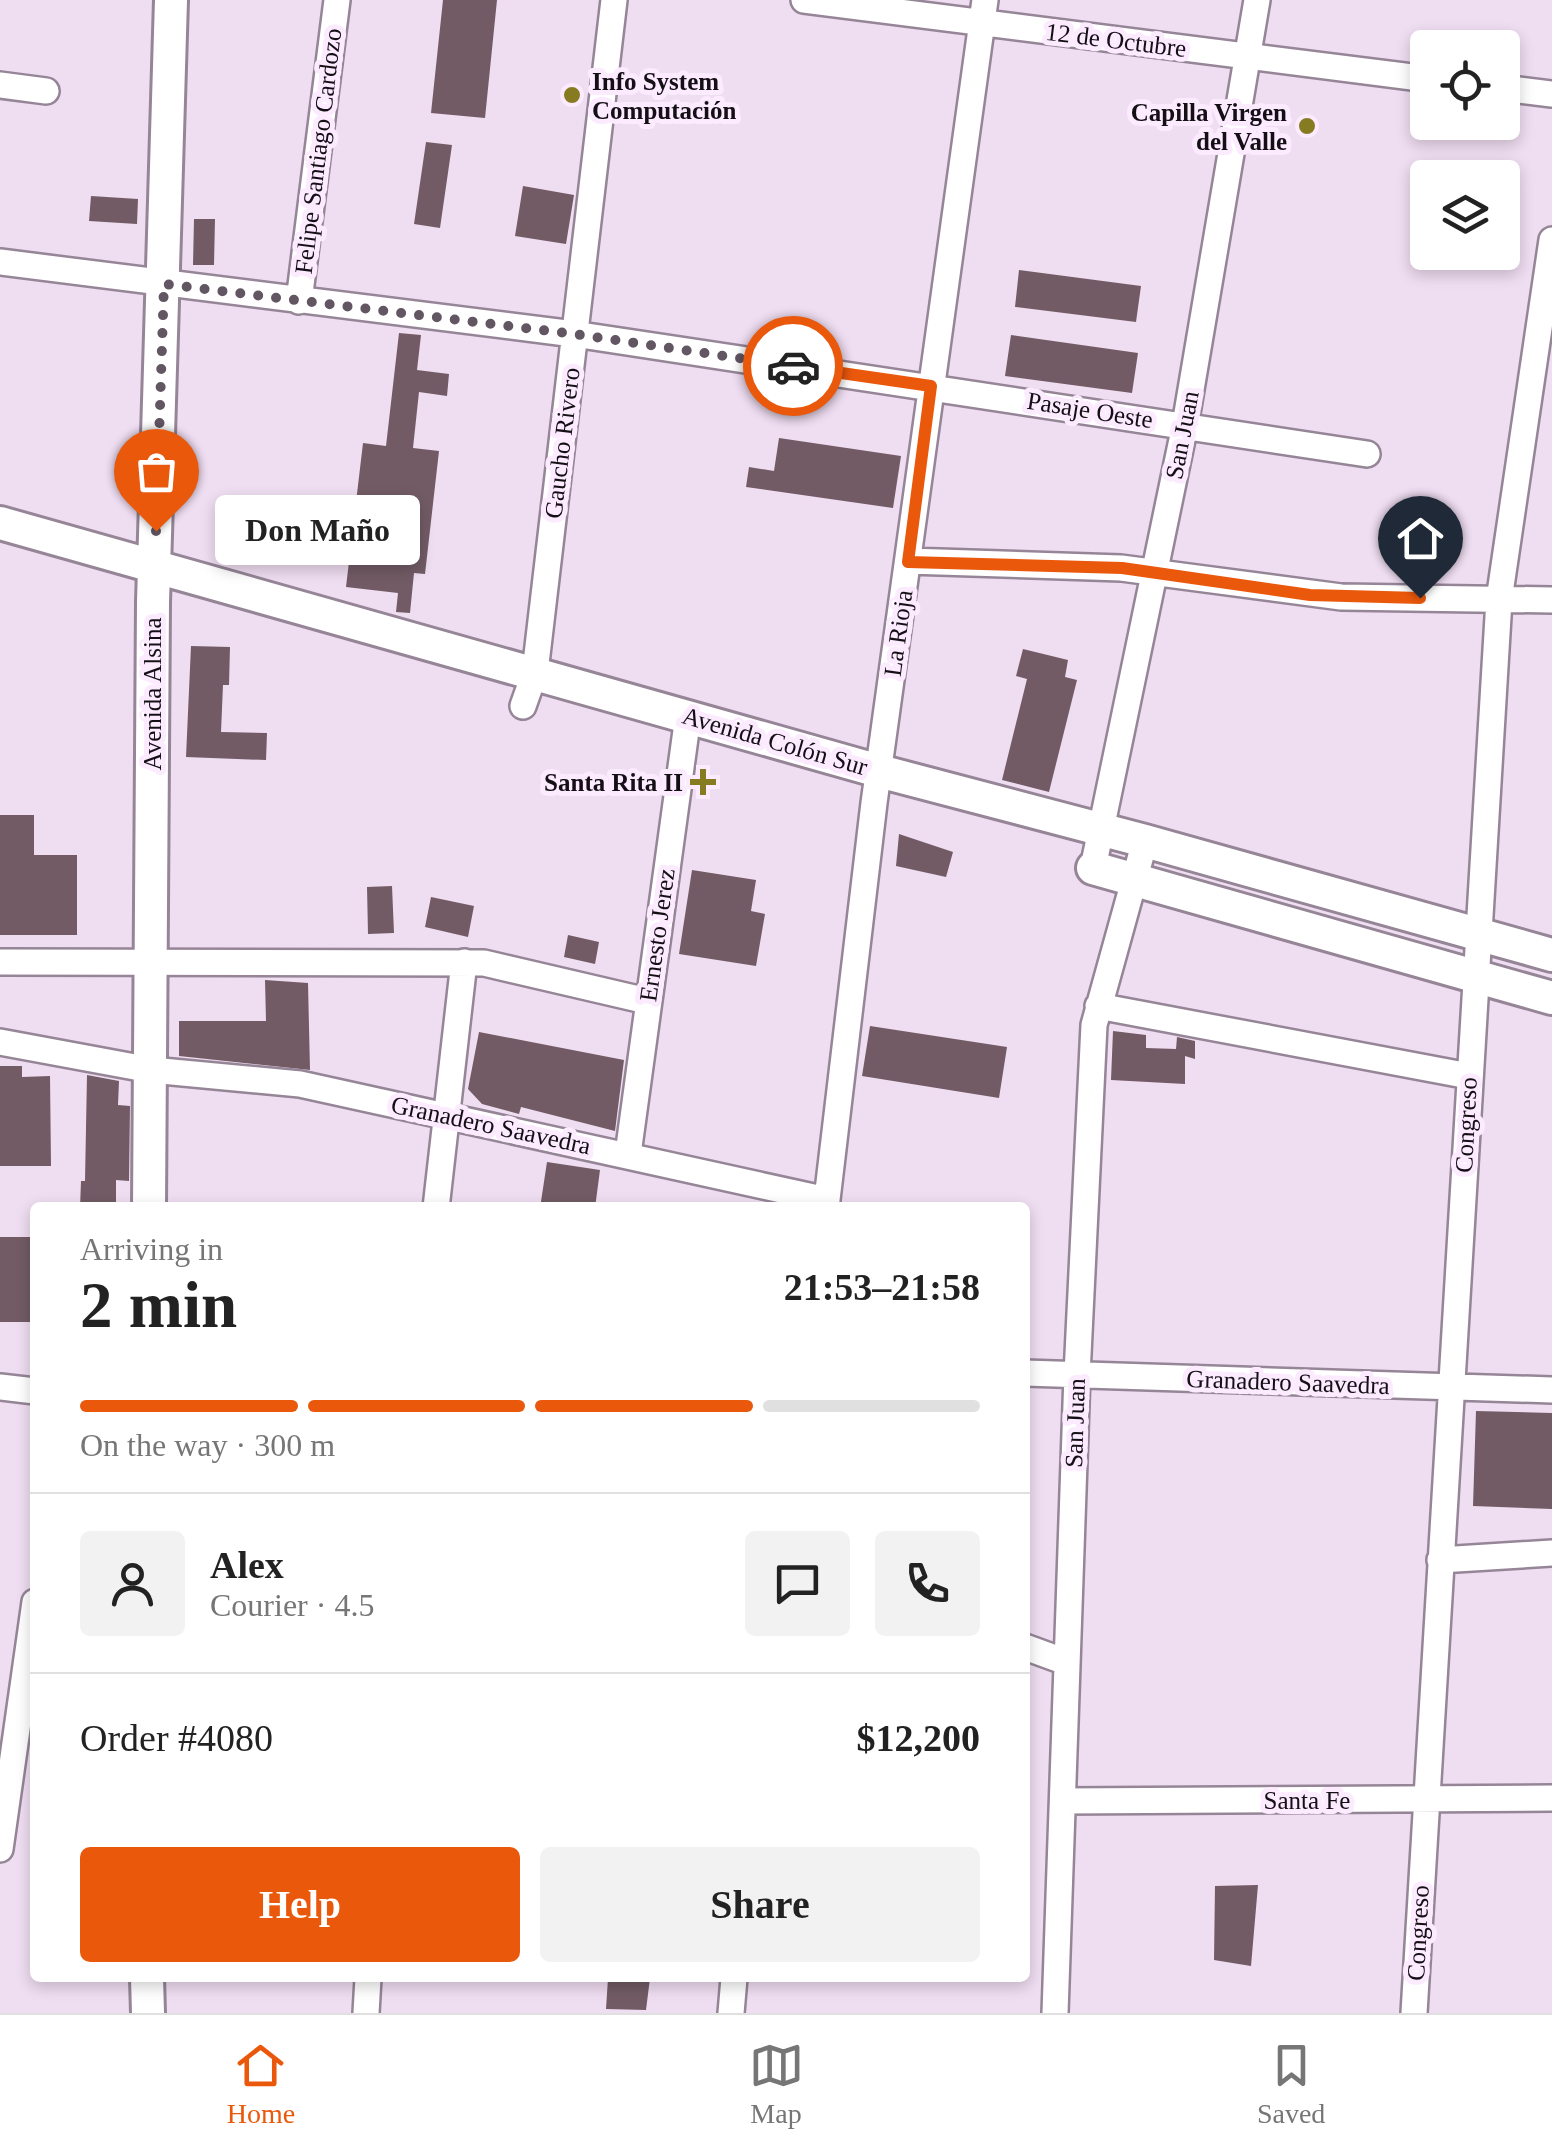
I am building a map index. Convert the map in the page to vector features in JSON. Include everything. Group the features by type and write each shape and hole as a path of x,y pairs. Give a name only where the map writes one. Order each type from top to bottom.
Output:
{"main road":[{"name":"Avenida Alsina","path":"150,1202 154,567 171,0"},
{"name":"Avenida Colón Sur","path":"0,523 879,771 1552,954"},
{"path":"1093,868 1552,998"},
{"path":"148,1982 148,2013"}],"street":[{"name":"Felipe Santiago Cardozo","path":"299,302 337,0"},
{"name":"Gaucho Rivero","path":"522,706 535,672 614,0"},
{"name":"12 de Octubre","path":"804,0 984,12 1246,57 1410,77"},
{"name":"San Juan","path":"1093,868 1185,424 1258,0"},
{"name":"La Rioja","path":"826,1202 879,771 984,12"},
{"path":"0,85 46,91"},
{"path":"1520,90 1552,94"},
{"name":"Congreso","path":"1414,2013 1500,600 1552,240"},
{"name":"Pasaje Oeste","path":"0,262 574,334 1366,454"},
{"path":"908,562 1122,568 1310,595 1552,600"},
{"name":"Ernesto Jerez","path":"628,1154 688,716"},
{"name":"San Juan","path":"1055,2013 1077,1375 1094,1025 1145,841"},
{"path":"0,962 464,962 504,966 647,1001"},
{"path":"437,1202 464,962"},
{"path":"1098,1006 1469,1076"},
{"name":"Granadero Saavedra","path":"0,1042 152,1070 300,1084 628,1154 818,1202"},
{"name":"Granadero Saavedra","path":"1030,1372 1552,1390"},
{"path":"0,1387 30,1390"},
{"path":"1440,1560 1552,1553"},
{"path":"0,1848 16,1760 30,1644"},
{"path":"1030,1649 1066,1662"},
{"name":"Santa Fe","path":"1063,1801 1552,1798"},
{"path":"366,2013 368,1982"},
{"path":"730,2013 734,1982"}],"building":[{"path":"443,0 497,0 485,118 431,113"},
{"path":"426,142 452,145 440,228 414,224"},
{"path":"523,186 574,195 566,244 515,236"},
{"path":"91,196 138,199 137,224 89,221"},
{"path":"194,219 215,219 214,265 193,265"},
{"path":"1019,270 1141,286 1136,322 1015,307"},
{"path":"399,333 421,335 417,370 449,374 447,396 419,392 413,448 439,451 425,574 414,573 410,613 396,612 398,593 346,587 363,443 386,446"},
{"path":"1011,335 1138,353 1132,393 1005,376"},
{"path":"779,438 901,456 893,508 746,487 749,467 774,471"},
{"path":"191,646 230,647 229,685 223,685 221,732 267,733 266,760 186,757"},
{"path":"1023,649 1068,660 1065,677 1077,680 1049,792 1002,780 1027,679 1016,676"},
{"path":"0,815 34,815 34,855 77,855 77,935 0,935"},
{"path":"899,834 953,852 946,877 896,866"},
{"path":"692,870 756,880 751,911 765,914 756,966 679,954"},
{"path":"392,886 394,933 368,934 367,887"},
{"path":"431,897 474,906 468,937 425,927"},
{"path":"568,935 599,942 595,964 564,957"},
{"path":"265,980 308,983 310,1070 179,1056 179,1021 266,1021"},
{"path":"870,1026 1007,1047 999,1098 862,1076"},
{"path":"1113,1031 1146,1035 1146,1048 1176,1049 1177,1037 1195,1041 1195,1059 1185,1056 1185,1084 1111,1080"},
{"path":"479,1032 624,1060 615,1131 521,1107 519,1114 482,1104 468,1089"},
{"path":"0,1066 22,1066 22,1077 50,1076 51,1166 0,1166"},
{"path":"87,1075 119,1081 118,1105 130,1106 129,1181 116,1180 116,1202 80,1202 81,1181 85,1181"},
{"path":"547,1162 600,1170 596,1202 541,1202"},
{"path":"0,1237 30,1237 30,1322 0,1322"},
{"path":"1476,1411 1552,1413 1552,1509 1473,1506"},
{"path":"1258,1885 1251,1966 1214,1960 1215,1886"},
{"path":"608,1982 650,1982 646,2010 606,2009"}],"way so far":[{"path":"156,531 164,284 574,334 793,366"}],"place":[{"name":"Info System Computación","path":"572,95"},
{"name":"Capilla Virgen del Valle","path":"1307,126"},
{"name":"Don Maño","path":"156,531"},
{"name":"Santa Rita II","path":"703,782"}],"route":[{"path":"793,366 931,386 908,562 1122,568 1310,595 1420,598"}]}
